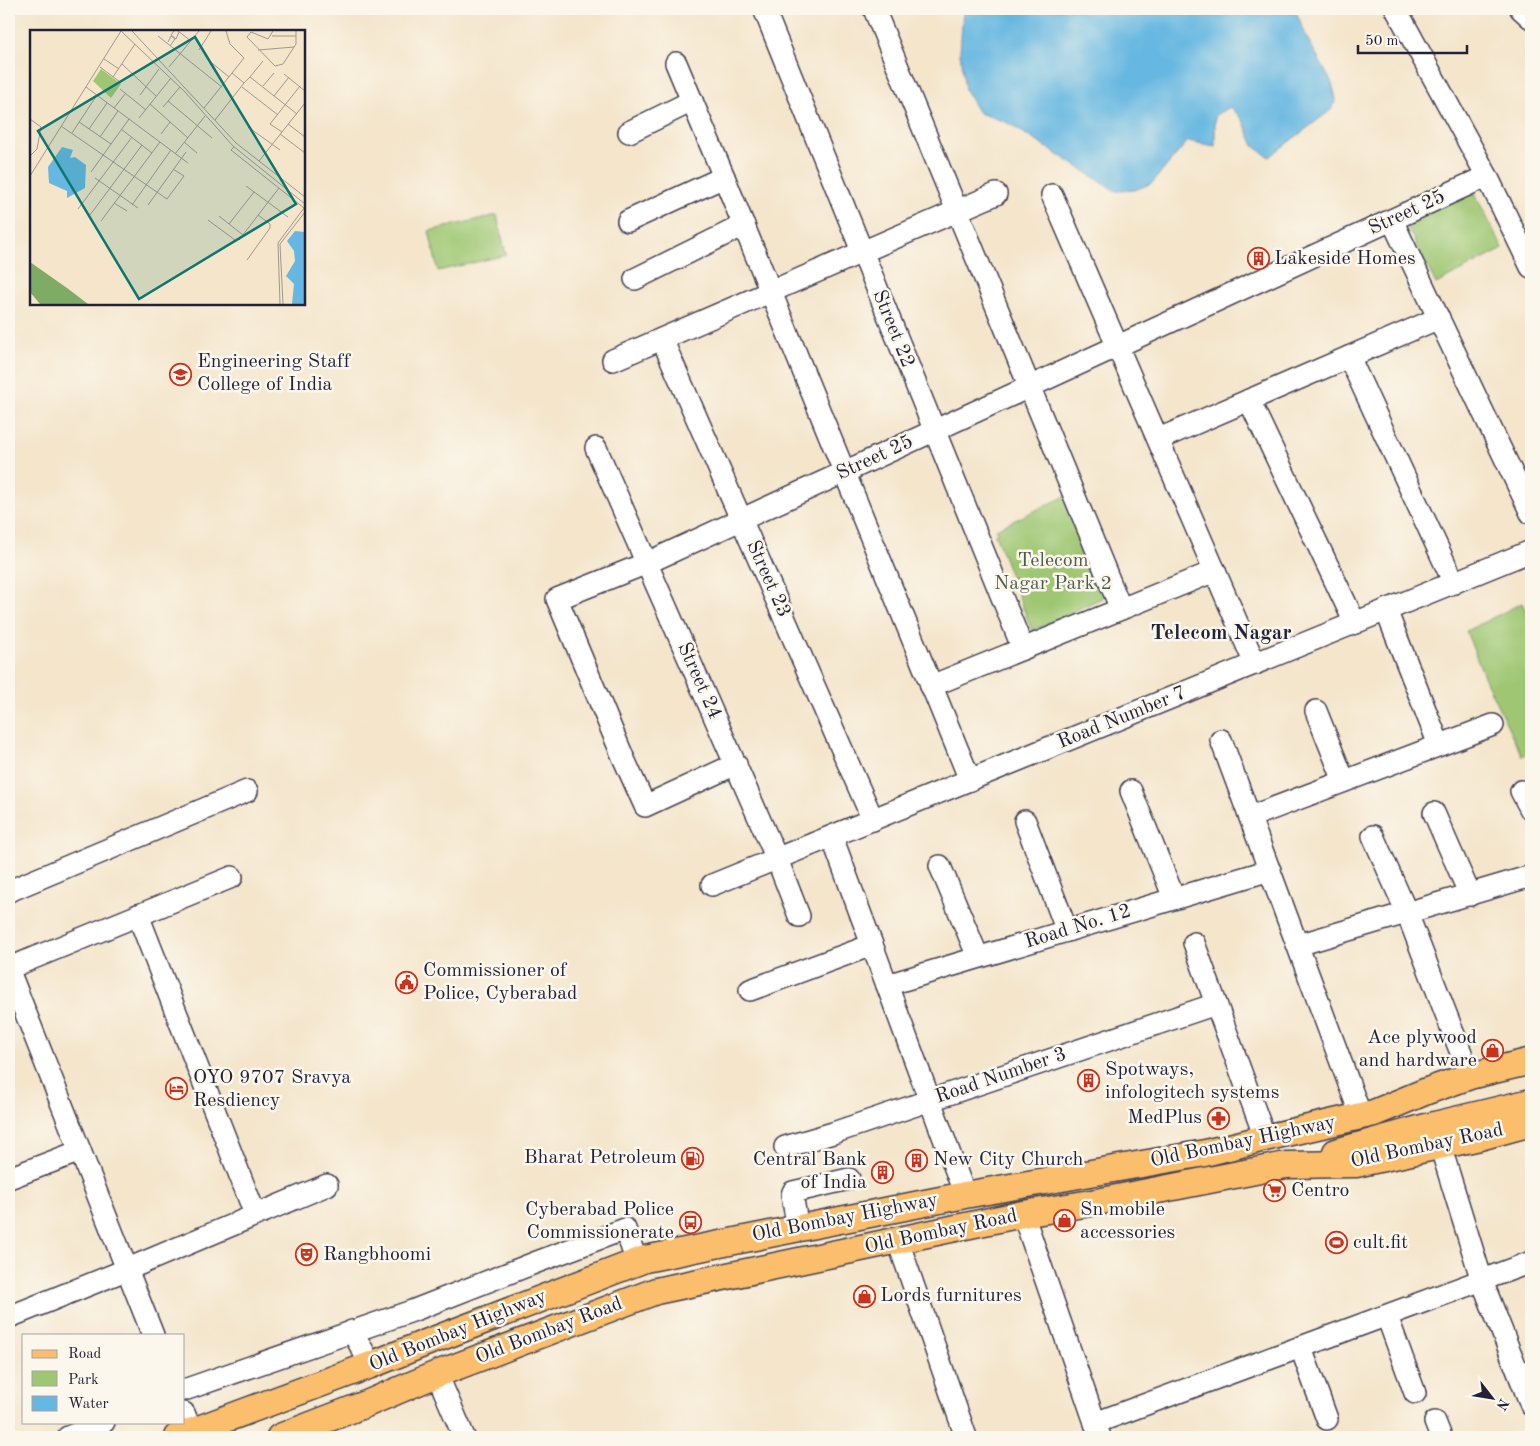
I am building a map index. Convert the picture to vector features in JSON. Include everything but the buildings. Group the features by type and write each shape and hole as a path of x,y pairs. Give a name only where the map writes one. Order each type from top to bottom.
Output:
{"main road":[{"name":"Old Bombay Highway","path":"184,1427 372,1365 637,1262 662,1255 965,1195 1205,1153 1367,1114 1470,1076 1531,1061"},
{"path":"1428,1126 1531,1080"},
{"path":"1367,1114 1428,1126 1531,1102"},
{"name":"Old Bombay Road","path":"366,1404 438,1374 656,1291 1024,1214 1097,1202 1286,1165 1428,1126 1480,1137 1531,1123"},
{"path":"282,1436 366,1404"},
{"path":"320,1437 366,1404"}],"street":[{"name":"Street 22","path":"764,9 1022,649"},
{"path":"874,9 1121,609"},
{"path":"1396,9 1487,176 1531,267"},
{"path":"1521,9 1531,18"},
{"path":"676,63 970,780"},
{"path":"629,132 692,101"},
{"name":"Street 25","path":"736,764 645,806 557,599 647,563 1487,176"},
{"path":"628,221 724,177"},
{"path":"613,360 996,194"},
{"path":"1052,195 1255,664"},
{"path":"1392,220 1531,513"},
{"path":"635,279 744,226"},
{"path":"1159,439 1439,318"},
{"name":"Street 23","path":"662,339 873,820"},
{"path":"1349,357 1454,583"},
{"path":"1249,400 1355,623"},
{"name":"Street 24","path":"596,448 736,764 777,859 799,916"},
{"name":"Road Number 7","path":"712,885 1531,551"},
{"path":"932,686 1215,571"},
{"path":"1386,610 1440,745"},
{"path":"1316,710 1344,781"},
{"path":"1250,816 1493,725"},
{"path":"1221,740 1298,945 1367,1114"},
{"path":"9,891 247,791"},
{"path":"1131,791 1174,898"},
{"path":"1521,791 1531,810"},
{"path":"1434,813 1470,894"},
{"path":"1025,821 1067,931"},
{"path":"832,836 965,1195"},
{"path":"1373,836 1407,913 1470,1076"},
{"path":"940,866 978,957"},
{"name":"Road No. 12","path":"887,985 1270,870"},
{"path":"153,1334 9,969 232,876"},
{"path":"1298,945 1531,876"},
{"path":"138,915 255,1214"},
{"path":"1194,943 1265,1138"},
{"path":"750,990 872,945"},
{"name":"Road Number 3","path":"785,1146 833,1133 1216,1004"},
{"path":"1428,1126 1482,1281 1531,1403"},
{"path":"9,1178 80,1151"},
{"path":"798,1228 793,1192 849,1179"},
{"path":"9,1317 327,1185"},
{"path":"1024,1214 1098,1430 1301,1348 1531,1262"},
{"path":"185,1390 412,1311 625,1229 637,1262"},
{"path":"898,1241 966,1437"},
{"path":"1387,1316 1415,1393"},
{"path":"352,1331 372,1365"},
{"path":"1301,1348 1328,1419"},
{"path":"438,1374 464,1437"},
{"path":"68,1437 99,1424"}],"green space":[{"path":"1472,188 1503,249 1436,284 1404,220"},
{"path":"497,215 506,255 438,271 429,231"},
{"name":"Telecom Nagar Park 2","path":"1066,496 1104,597 1032,631 995,534 997,533 996,529"},
{"path":"1522,603 1531,621 1531,752 1522,756 1486,681 1466,631"}],"water":[{"path":"963,9 1295,9 1308,40 1332,83 1336,99 1331,110 1269,157 1254,146 1243,120 1230,107 1215,116 1215,146 1188,141 1152,183 1135,190 1116,191 1006,122 979,113 965,90 960,52"}],"place":[{"name":"Lakeside Homes","path":"1258,259"},
{"name":"Engineering Staff College of India","path":"181,374"},
{"name":"Commissioner of Police, Cyberabad","path":"407,983"},
{"name":"Ace plywood and hardware","path":"1493,1050"},
{"name":"Spotways, infologitech systems","path":"1089,1081"},
{"name":"OYO 9707 Sravya Resdiency","path":"177,1089"},
{"name":"MedPlus","path":"1218,1118"},
{"name":"Bharat Petroleum","path":"693,1158"},
{"name":"New City Church","path":"917,1160"},
{"name":"Central Bank of India","path":"883,1172"},
{"name":"Centro","path":"1275,1191"},
{"name":"Sn mobile accessories","path":"1064,1221"},
{"name":"Cyberabad Police Commissionerate","path":"690,1222"},
{"name":"cult.fit","path":"1337,1243"},
{"name":"Rangbhoomi","path":"307,1255"},
{"name":"Lords furnitures","path":"864,1296"}],"district":[{"name":"Telecom Nagar","path":"1221,633"}]}
